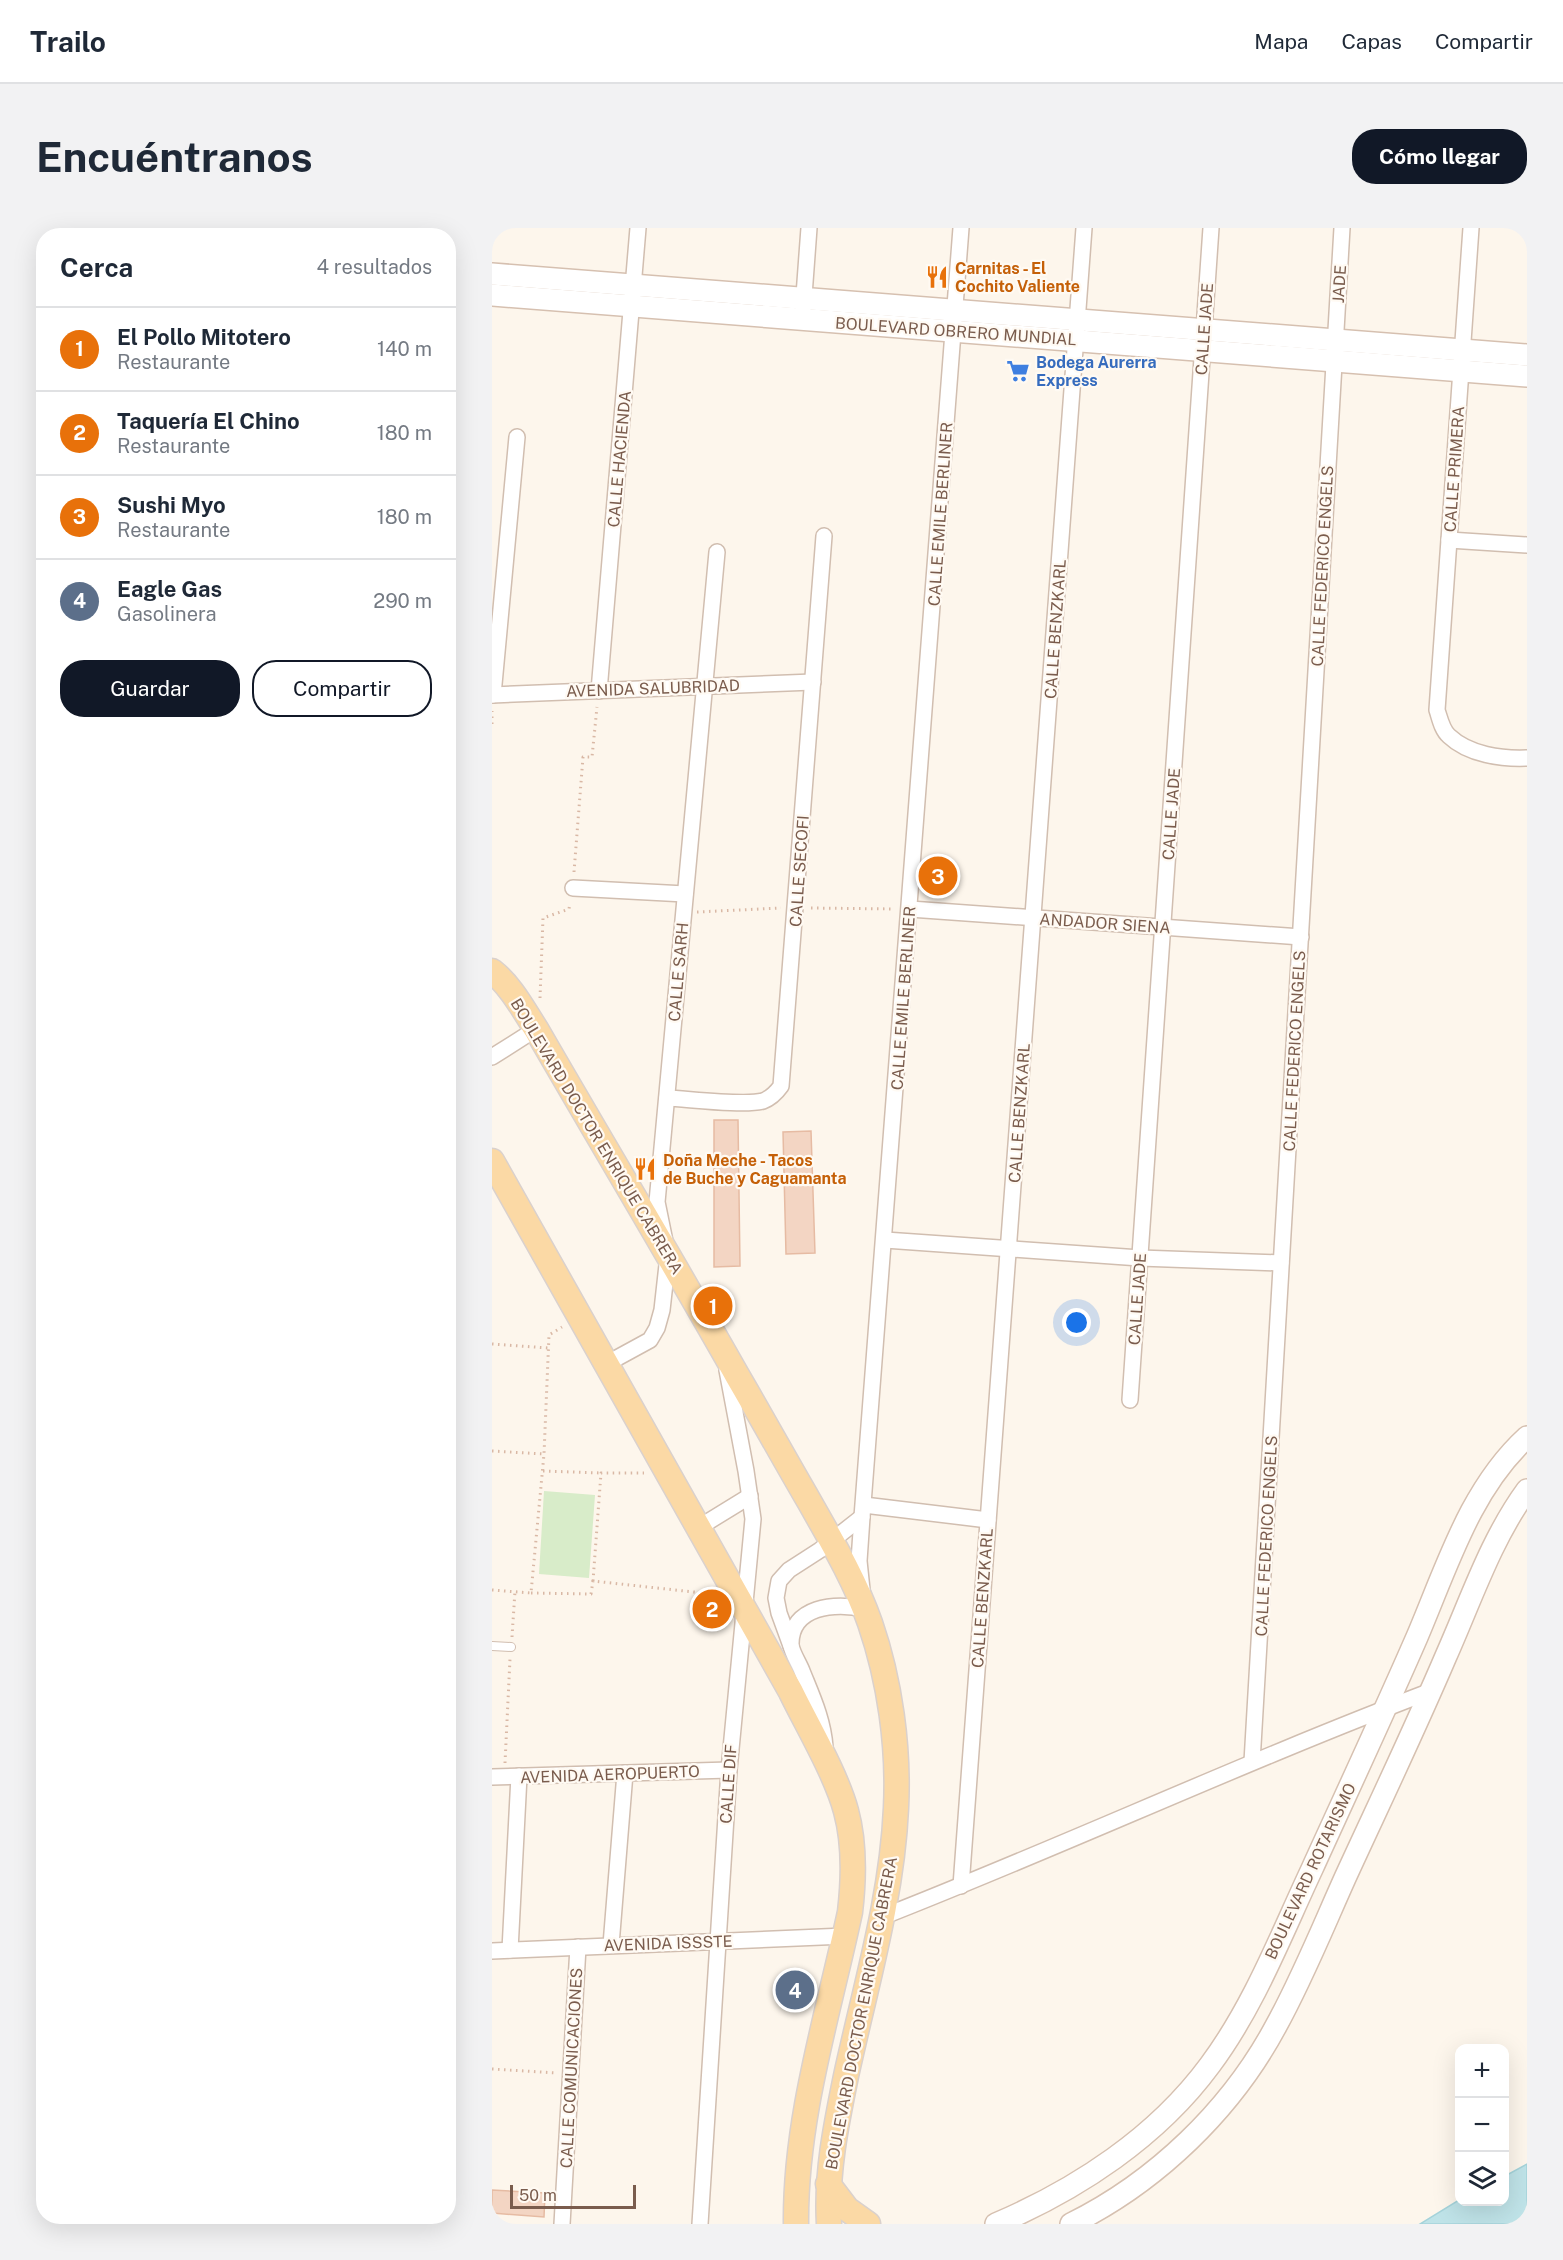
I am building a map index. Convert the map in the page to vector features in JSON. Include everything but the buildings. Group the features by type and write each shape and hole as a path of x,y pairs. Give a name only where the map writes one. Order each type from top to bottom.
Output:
{"main road":[{"name":"BOULEVARD DOCTOR ENRIQUE CABRERA","path":"492,971 501,978 517,998 536,1029 722,1348 831,1541 864,1609 886,1680 896,1768 897,1807 882,1917 839,2110 828,2184 829,2224"},
{"name":"BOULEVARD DOCTOR ENRIQUE CABRERA","path":"492,1161 791,1692 827,1764 846,1809 851,1836 853,1888 845,1936 803,2127 796,2189 796,2224"},
{"path":"828,2184 847,2209 868,2224"},
{"path":"782,2224 796,2189"}],"street":[{"name":"CALLE HACIENDA","path":"599,691 638,228"},
{"path":"802,319 809,228"},
{"name":"CALLE EMILE BERLINER","path":"864,1609 860,1561 863,1511 962,228"},
{"path":"1077,319 1084,228"},
{"name":"CALLE JADE","path":"1130,1400 1211,228"},
{"name":"JADE","path":"1335,350 1342,228"},
{"name":"CALLE PRIMERA","path":"1471,228 1437,710 1449,736 1468,748 1506,759 1527,758"},
{"name":"BOULEVARD OBRERO MUNDIAL","path":"492,274 1204,329 1335,350"},
{"name":"BOULEVARD OBRERO MUNDIAL","path":"492,295 1203,350 1335,350 1462,360 1527,355"},
{"name":"CALLE BENZKARL","path":"961,1886 1077,319"},
{"name":"CALLE FEDERICO ENGELS","path":"1252,1762 1335,350"},
{"name":"BOULEVARD OBRERO MUNDIAL","path":"1462,360 1527,376"},
{"path":"492,695 517,437"},
{"name":"CALLE SECOFI","path":"667,1098 754,1103 770,1098 781,1086 824,536"},
{"path":"1449,540 1527,545"},
{"name":"CALLE SARH","path":"606,1364 650,1340 657,1328 662,1310 668,1256 657,1202 717,552"},
{"name":"AVENIDA SALUBRIDAD","path":"492,695 813,682"},
{"path":"573,888 685,894"},
{"name":"ANDADOR SIENA","path":"910,909 1301,937"},
{"path":"492,1057 536,1029"},
{"path":"885,1240 1140,1258 1281,1263"},
{"name":"CALLE DIF","path":"700,2224 739,1601 753,1519 722,1348"},
{"name":"BOULEVARD ROTARISMO","path":"996,2224 1031,2208 1094,2173 1131,2146 1204,2073 1248,2005 1386,1708 1471,1511 1491,1476 1527,1437"},
{"path":"1071,2224 1156,2169 1196,2134 1251,2066 1276,2026 1431,1691 1502,1528 1527,1490"},
{"path":"698,1528 750,1496"},
{"path":"827,1764 820,1718 777,1606 779,1581 789,1570 831,1541 863,1511 988,1520"},
{"path":"791,1646 798,1624 810,1612 837,1606 864,1609"},
{"path":"882,1917 961,1886 1252,1762 1431,1691"},
{"name":"AVENIDA AEROPUERTO","path":"505,1777 729,1770"},
{"path":"611,1945 625,1773"},
{"path":"505,1777 510,1950"},
{"path":"1345,1798 1384,1793"},
{"name":"AVENIDA ISSSTE","path":"492,1951 845,1936"},
{"name":"CALLE COMUNICACIONES","path":"562,2224 578,1947"}],"lane":[{"path":"492,1646 511,1647"}],"path":[{"path":"536,1029 540,1003 543,918 569,909 573,888 583,756 592,757 599,691"},
{"path":"531,1593 544,1454 549,1335 580,1317"},
{"path":"492,1344 548,1348"},
{"path":"492,1451 544,1454"},
{"path":"542,1471 668,1474"},
{"path":"492,1590 591,1594 601,1473"},
{"path":"593,1581 739,1601"},
{"path":"505,1777 514,1591"},
{"path":"492,2069 571,2074"}],"green space":[{"path":"544,1491 595,1495 589,1578 539,1574"}],"water":[{"path":"1527,2164 1527,2224 1420,2224 1455,2202 1455,2206 1509,2206 1509,2174"}],"place":[{"name":"Carnitas - El Cochito Valiente","path":"937,277"},
{"name":"Bodega Aurerra Express","path":"1018,371"},
{"name":"Sushi Myo","path":"938,876"},
{"name":"Doña Meche - Tacos de Buche y Caguamanta","path":"645,1169"},
{"name":"El Pollo Mitotero","path":"713,1306"},
{"name":"Taquería El Chino","path":"712,1609"},
{"name":"Eagle Gas","path":"795,1990"}]}
